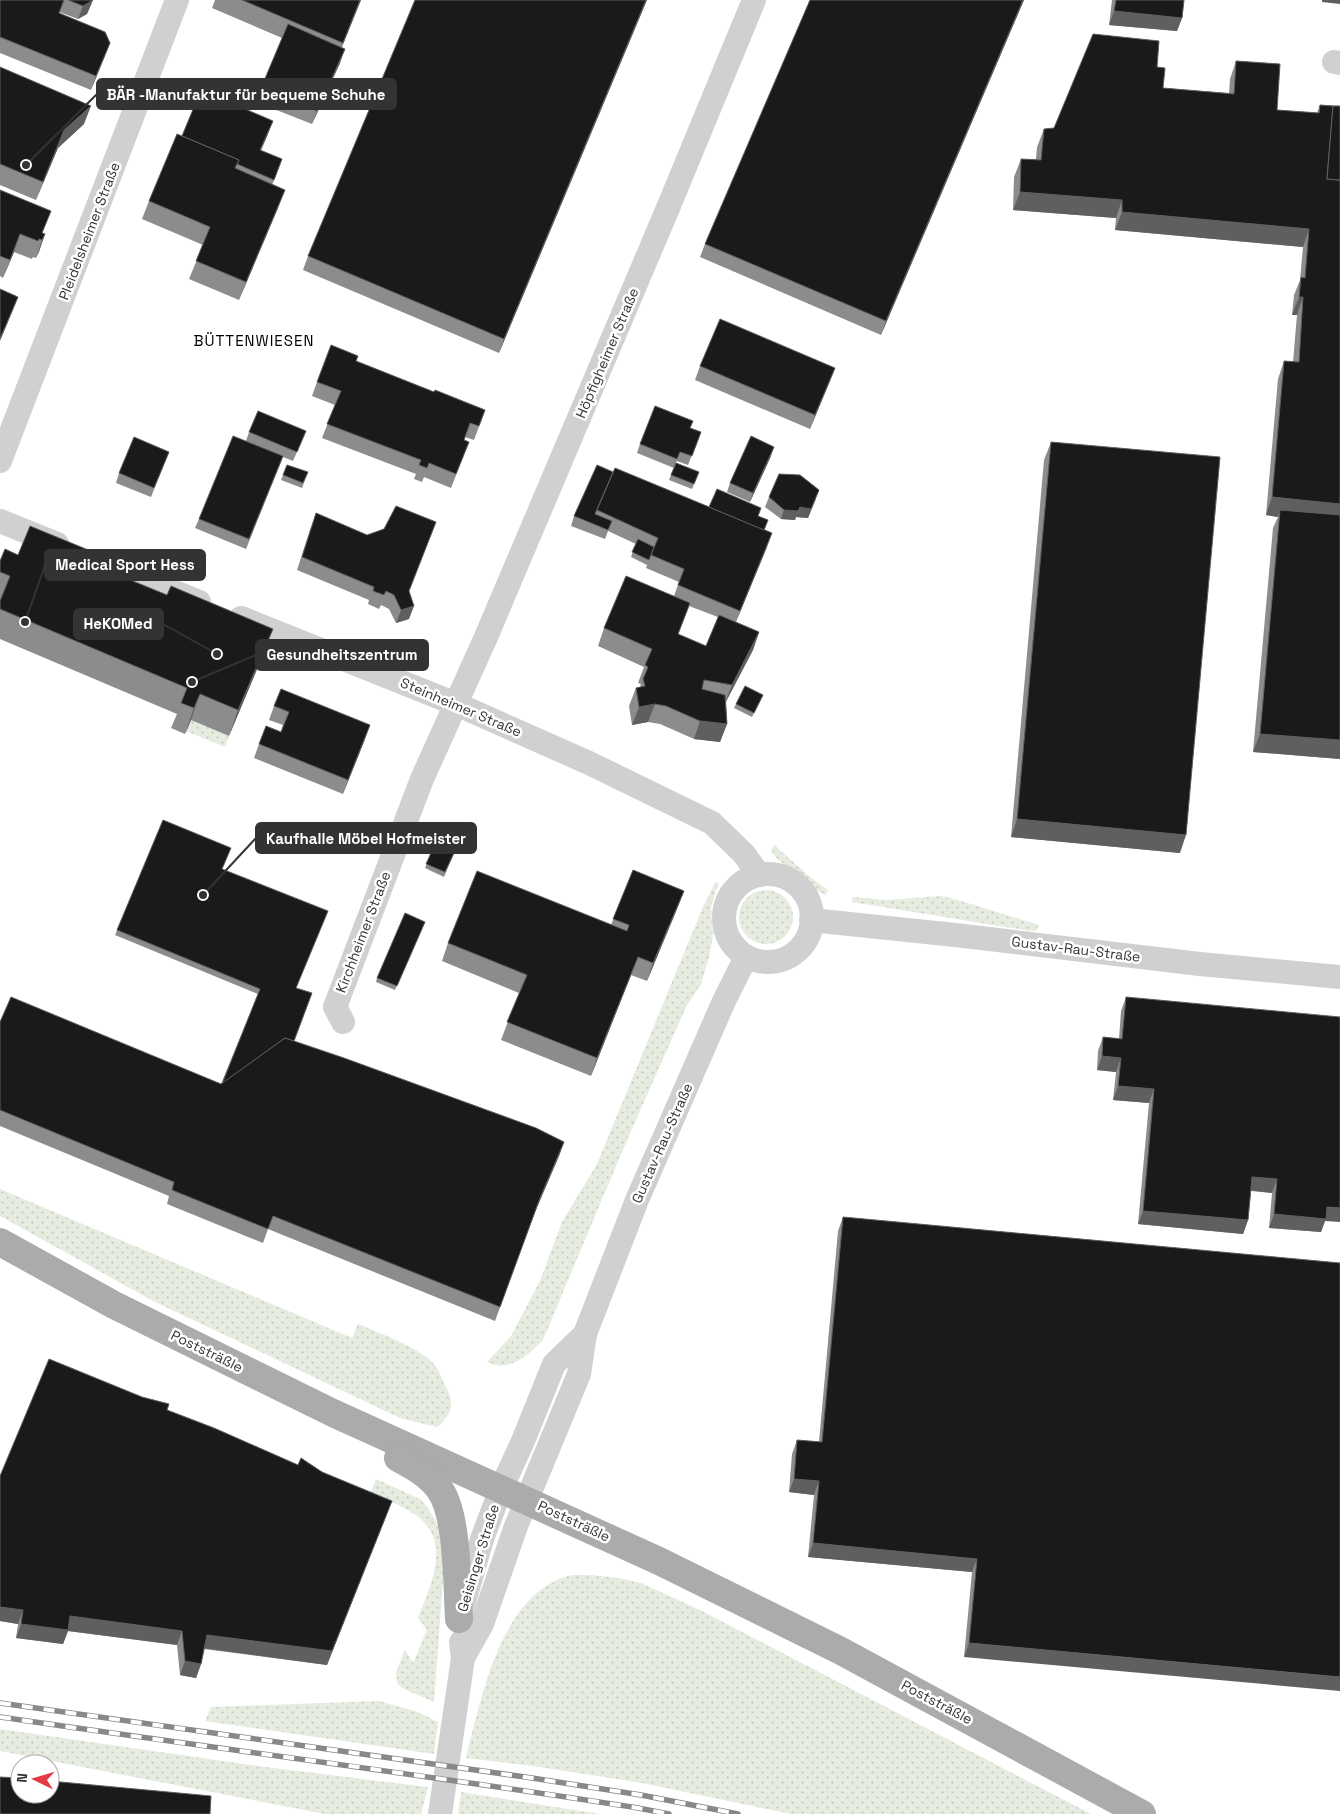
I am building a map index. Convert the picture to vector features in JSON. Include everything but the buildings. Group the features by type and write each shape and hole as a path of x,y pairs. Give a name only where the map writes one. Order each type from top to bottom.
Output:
{"main road":[{"name":"Poststräßle","path":"0,1242 114,1305 299,1396 668,1565 841,1651 1142,1814"},
{"path":"299,1396 359,1438 419,1470 440,1490 451,1512 459,1619"}],"street":[{"name":"Pleidelsheimer Straße","path":"0,461 178,0"},
{"name":"Höpfigheimer Straße","path":"456,704 486,638 754,0"},
{"name":"Steinheimer Straße","path":"0,521 456,704 589,763 712,823 744,854 759,875"},
{"name":"Kirchheimer Straße","path":"343,1022 335,1007 343,982 422,779 456,704"},
{"path":"772,874 785,877 796,884 805,894 812,920 808,935 800,947 789,957 775,962 760,962 746,957 734,947 726,934 723,919 726,904 733,890 745,880 759,875 772,874"},
{"name":"Gustav-Rau-Straße","path":"812,920 1200,964 1340,977"},
{"name":"Gustav-Rau-Straße","path":"528,1500 579,1374 585,1334 636,1200 724,1001 746,957"},
{"name":"Gustav-Rau-Straße","path":"500,1489 523,1441 554,1364 585,1334"},
{"name":"Geisinger Straße","path":"440,1814 463,1658 459,1619 482,1539 500,1489"},
{"name":"Geisinger Straße","path":"463,1658 482,1624 509,1546 528,1500"}],"shaded area":[{"path":"191,720 229,736 225,747 186,731"},
{"path":"774,845 810,877 828,890 826,895 779,860 771,851"},
{"path":"719,882 711,907 713,936 701,984 686,1007 624,1147 543,1340 525,1356 511,1364 495,1365 487,1362 511,1336 540,1281 562,1222 597,1164 703,907 715,883"},
{"path":"766,890 776,892 785,898 791,907 793,917 791,927 785,936 776,942 766,944 756,942 747,936 741,927 739,917 741,907 747,898 756,892"},
{"path":"941,896 1039,925 1036,931 1031,931 852,902 852,897 887,900"},
{"path":"0,1189 352,1338 358,1324 408,1346 426,1357 437,1368 449,1393 451,1409 446,1418 437,1427 400,1418 155,1302 0,1216"},
{"path":"376,1479 420,1499 435,1519 441,1534 444,1567 434,1702 402,1688 397,1683 396,1673 405,1649 413,1663 427,1630 418,1618 429,1590 436,1562 436,1548 433,1535 413,1513 371,1492"},
{"path":"591,1575 641,1583 700,1610 1091,1814 791,1814 642,1783 533,1766 466,1758 487,1680 497,1652 525,1604 545,1587 568,1576"},
{"path":"379,1701 418,1712 438,1722 434,1754 205,1721 211,1707"},
{"path":"0,1729 265,1767 428,1787 421,1814 325,1814 60,1763 60,1754 15,1754 0,1751"},
{"path":"461,1792 600,1814 458,1814"}],"railway":[{"path":"0,1703 532,1778 641,1795 738,1814"},
{"path":"0,1717 479,1784 669,1814"}],"place":[{"name":"BÄR -Manufaktur für bequeme Schuhe","path":"26,165"},
{"name":"Medical Sport Hess","path":"25,622"},
{"name":"HeKOMed","path":"217,654"},
{"name":"Gesundheitszentrum","path":"192,682"},
{"name":"Kaufhalle Möbel Hofmeister","path":"203,895"}],"district":[{"name":"BÜTTENWIESEN","path":"254,340"}]}
